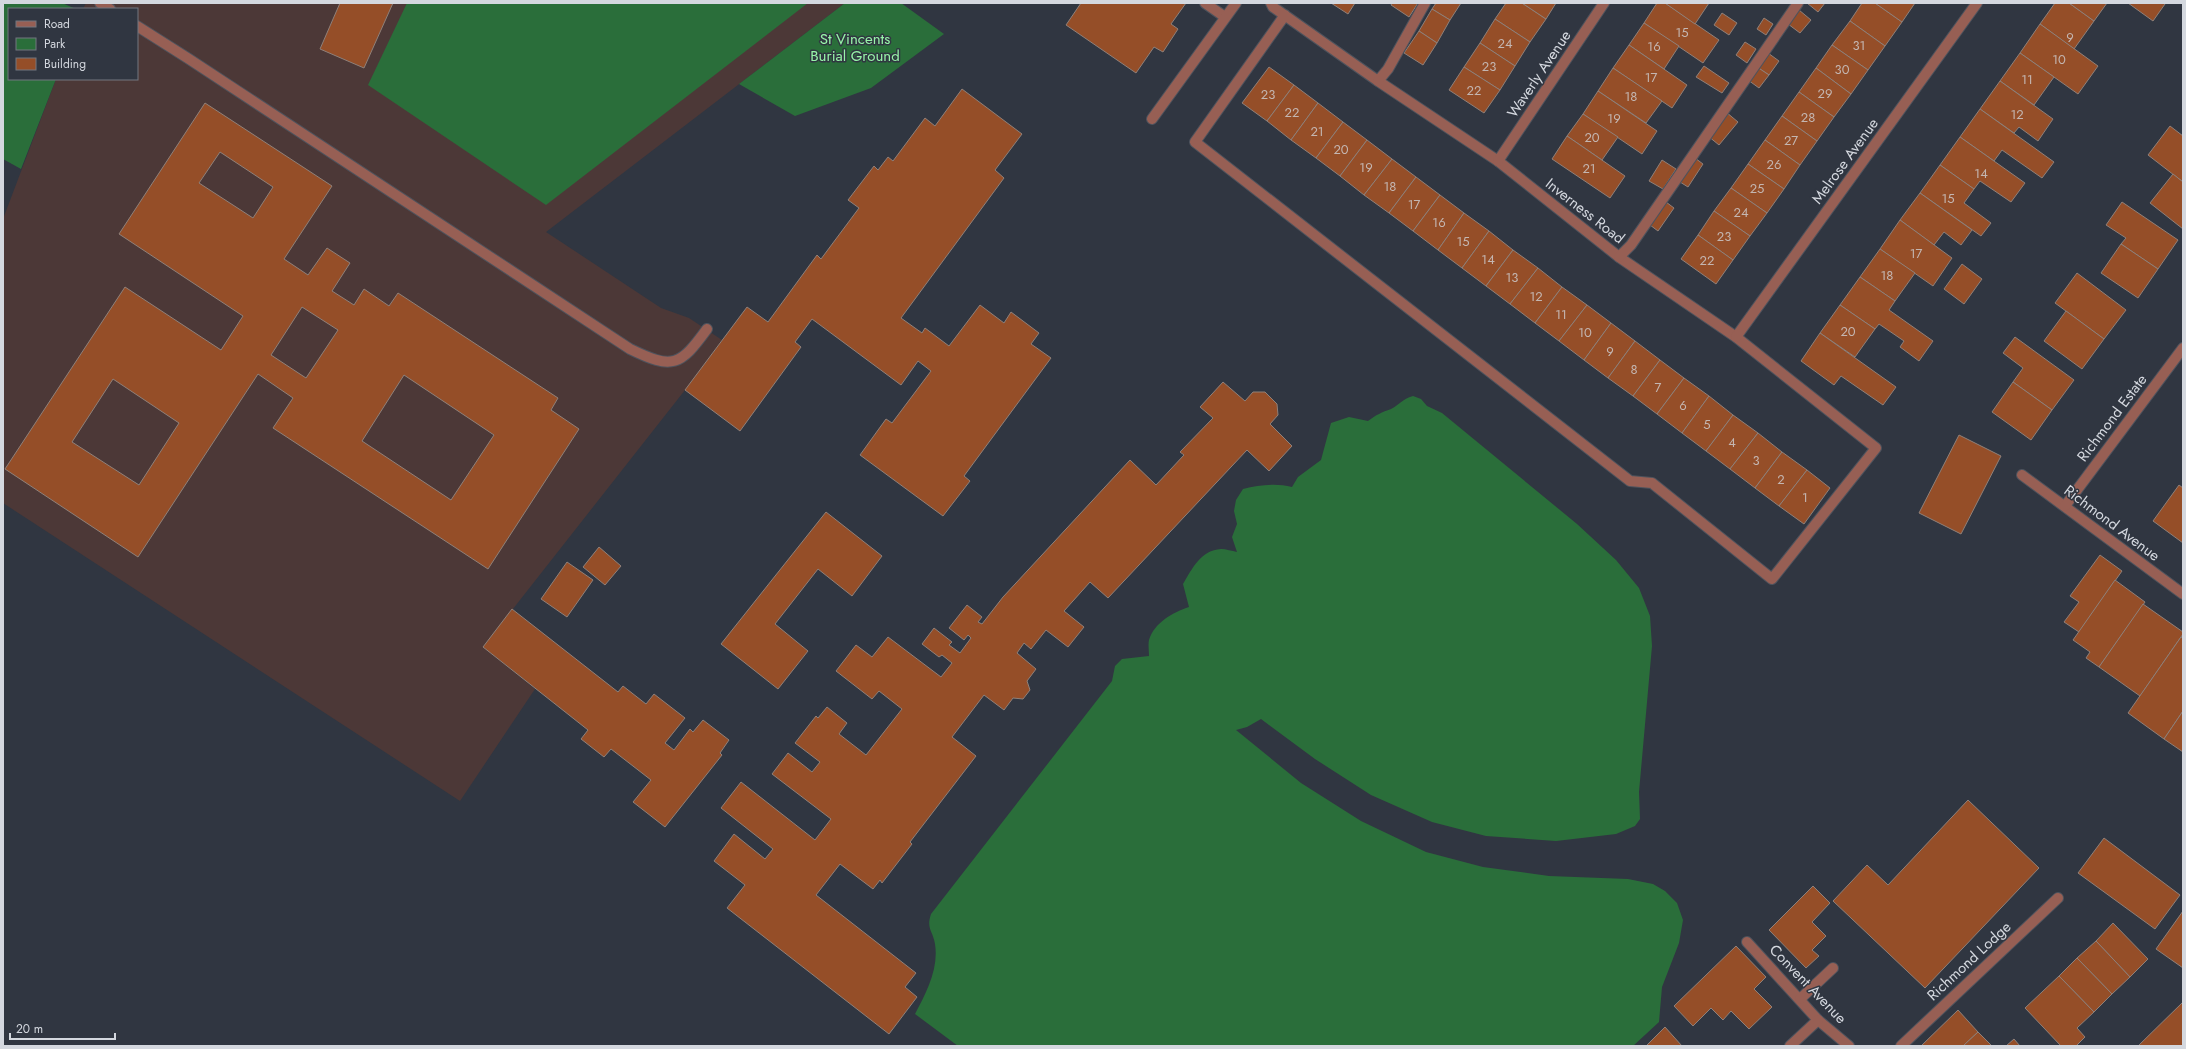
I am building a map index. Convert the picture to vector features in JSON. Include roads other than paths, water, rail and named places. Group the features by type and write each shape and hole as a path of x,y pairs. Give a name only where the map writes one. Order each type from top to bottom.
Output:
{"street":[{"path":"1205,3 1225,17"},
{"path":"1152,119 1236,3"},
{"name":"Inverness Road","path":"1271,3 1273,8 1285,15 1378,81 1498,161 1619,257 1736,338 1876,448 1772,579 1652,483 1630,482 1194,142 1285,15"},
{"path":"1378,81 1388,69 1425,3"},
{"name":"Waverly Avenue","path":"1498,161 1604,3"},
{"path":"1619,257 1631,245 1798,3"},
{"name":"Melrose Avenue","path":"1736,338 1977,3"},
{"path":"138,27 630,350 651,360 668,362 678,360 689,353 707,329"},
{"name":"Richmond Estate","path":"2065,506 2183,348"},
{"name":"Richmond Avenue","path":"2022,475 2183,594"},
{"name":"Richmond Lodge","path":"1901,1046 2058,898"},
{"name":"Convent Avenue","path":"1746,942 1818,1020 1849,1046"},
{"path":"1800,999 1833,968"},
{"path":"1790,1046 1818,1020"}],"park label":[{"name":"St Vincents Burial Ground","path":"855,48"}]}
